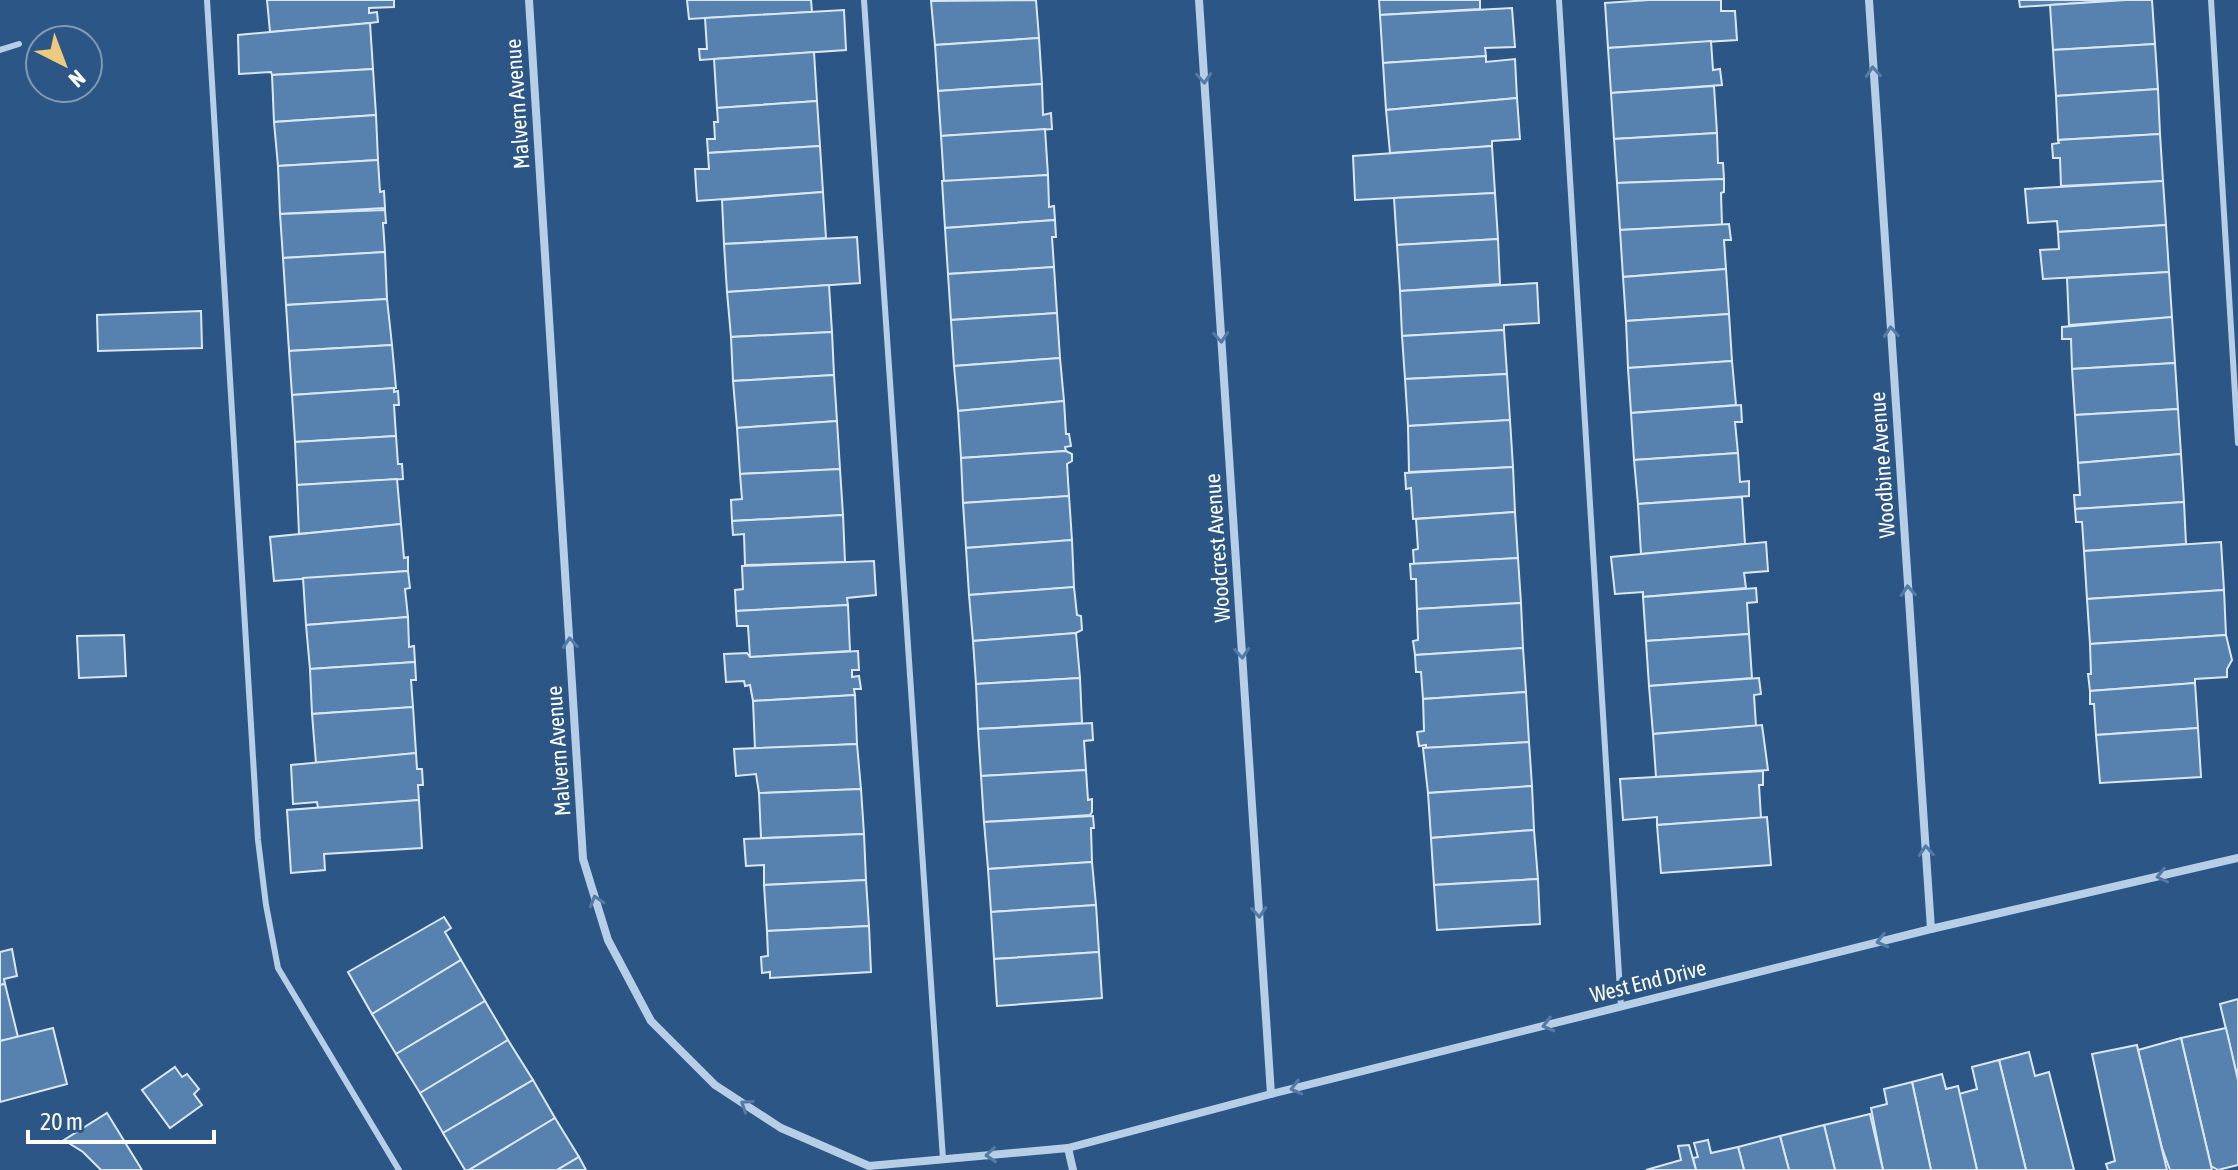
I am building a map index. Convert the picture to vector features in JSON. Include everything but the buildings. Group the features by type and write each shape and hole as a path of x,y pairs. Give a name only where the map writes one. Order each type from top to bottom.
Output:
{"street":[{"name":"Malvern Avenue","path":"529,0 583,859 608,940 651,1021 715,1085 781,1128 869,1166 1068,1148"},
{"name":"Woodcrest Avenue","path":"1199,0 1271,1094"},
{"name":"Woodbine Avenue","path":"1869,0 1931,929"},
{"name":"West End Drive","path":"1068,1148 1271,1094 1931,929 2238,858"},
{"path":"1068,1148 1073,1170"}],"lane":[{"path":"207,0 258,840 266,905 278,968 399,1170"},
{"path":"864,0 943,1159"},
{"path":"1559,0 1621,1007"},
{"path":"2211,0 2238,443"},
{"path":"0,50 19,44"}]}
